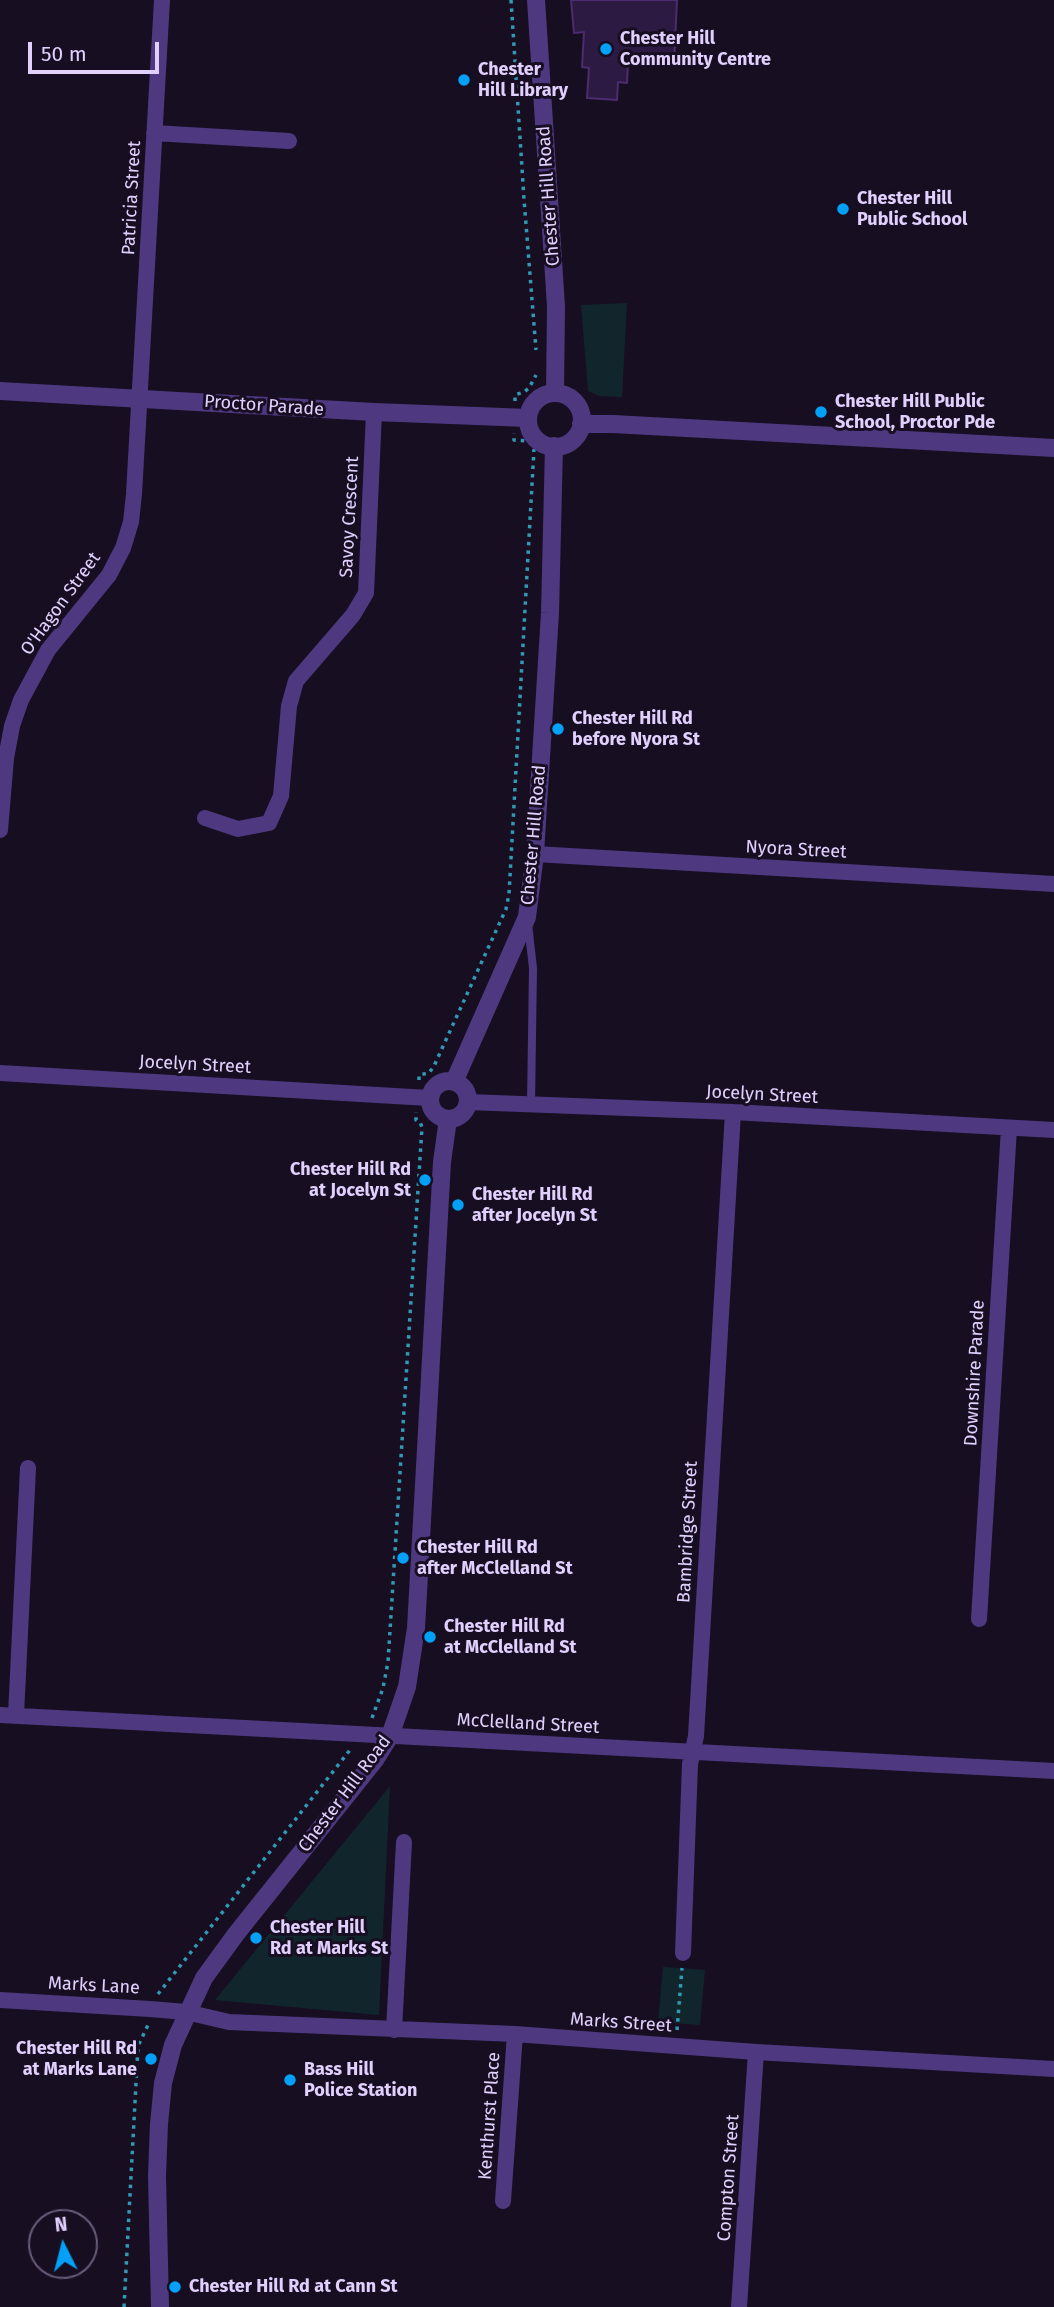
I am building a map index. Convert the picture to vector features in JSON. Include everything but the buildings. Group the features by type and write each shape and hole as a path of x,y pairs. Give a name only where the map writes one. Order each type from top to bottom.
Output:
{"street":[{"name":"Patricia Street","path":"140,398 162,0"},
{"name":"Chester Hill Road","path":"536,0 556,306 555,393"},
{"path":"154,133 289,141"},
{"name":"Proctor Parade","path":"0,391 528,418"},
{"path":"555,393 565,394 578,406 581,424 575,438 568,443 545,445 533,436 528,418 532,404 539,398 555,393"},
{"name":"O'Hagon Street","path":"0,830 6,758 12,726 21,700 48,650 109,575 123,548 131,522 135,494 140,398"},
{"name":"Savoy Crescent","path":"205,818 238,829 269,823 282,796 289,706 296,681 353,615 366,593 374,412"},
{"path":"581,424 1054,448"},
{"name":"Chester Hill Road","path":"454,1082 527,917 536,854 550,613 554,446"},
{"name":"Nyora Street","path":"536,854 1054,884"},
{"name":"Jocelyn Street","path":"0,1073 429,1098"},
{"path":"446,1081 454,1082 465,1089 468,1102 460,1116 448,1119 434,1113 429,1098 432,1090 446,1081"},
{"name":"Jocelyn Street","path":"468,1102 733,1112 1054,1130"},
{"name":"Bambridge Street","path":"683,1953 733,1112"},
{"name":"Chester Hill Road","path":"160,2307 157,2176 159,2124 163,2083 173,2045 186,2012 204,1978 220,1956 358,1783 390,1736 407,1687 416,1628 442,1162 448,1119"},
{"name":"Downshire Parade","path":"979,1619 1009,1128"},
{"path":"8,1715 27,1468"},
{"name":"McClelland Street","path":"8,1715 1054,1771"},
{"path":"394,2030 404,1842"},
{"name":"Marks Lane","path":"0,2000 186,2012"},
{"name":"Marks Street","path":"186,2012 229,2022 515,2034 756,2052 1054,2069"},
{"name":"Kenthurst Place","path":"503,2201 515,2034"},
{"name":"Compton Street","path":"740,2307 756,2052"}],"lane":[{"path":"527,917 533,968 531,1104"}],"path":[{"path":"511,0 537,358"},
{"path":"515,395 529,388 535,381 538,370"},
{"path":"419,1075 429,1073 434,1066 503,916 509,894 534,449 527,441 514,440"},
{"path":"374,1713 388,1662 422,1127 416,1120"},
{"path":"158,1995 160,1989 340,1765"},
{"path":"676,2046 683,1953"},
{"path":"124,2307 138,2046 151,2018"}],"shaded area":[{"path":"627,303 622,397 599,396 588,391 581,305"},
{"path":"390,1786 379,2015 215,2000"},
{"path":"663,1967 705,1970 700,2025 658,2022"}],"place":[{"name":"Chester Hill Community Centre","path":"606,49"},
{"name":"Chester Hill Library","path":"464,80"},
{"name":"Chester Hill Public School","path":"843,209"},
{"name":"Chester Hill Public School, Proctor Pde","path":"821,412"},
{"name":"Chester Hill Rd before Nyora St","path":"558,729"},
{"name":"Chester Hill Rd at Jocelyn St","path":"425,1180"},
{"name":"Chester Hill Rd after Jocelyn St","path":"458,1205"},
{"name":"Chester Hill Rd after McClelland St","path":"403,1558"},
{"name":"Chester Hill Rd at McClelland St","path":"430,1637"},
{"name":"Chester Hill Rd at Marks St","path":"256,1938"},
{"name":"Chester Hill Rd at Marks Lane","path":"151,2059"},
{"name":"Bass Hill Police Station","path":"290,2080"},
{"name":"Chester Hill Rd at Cann St","path":"175,2287"}]}
